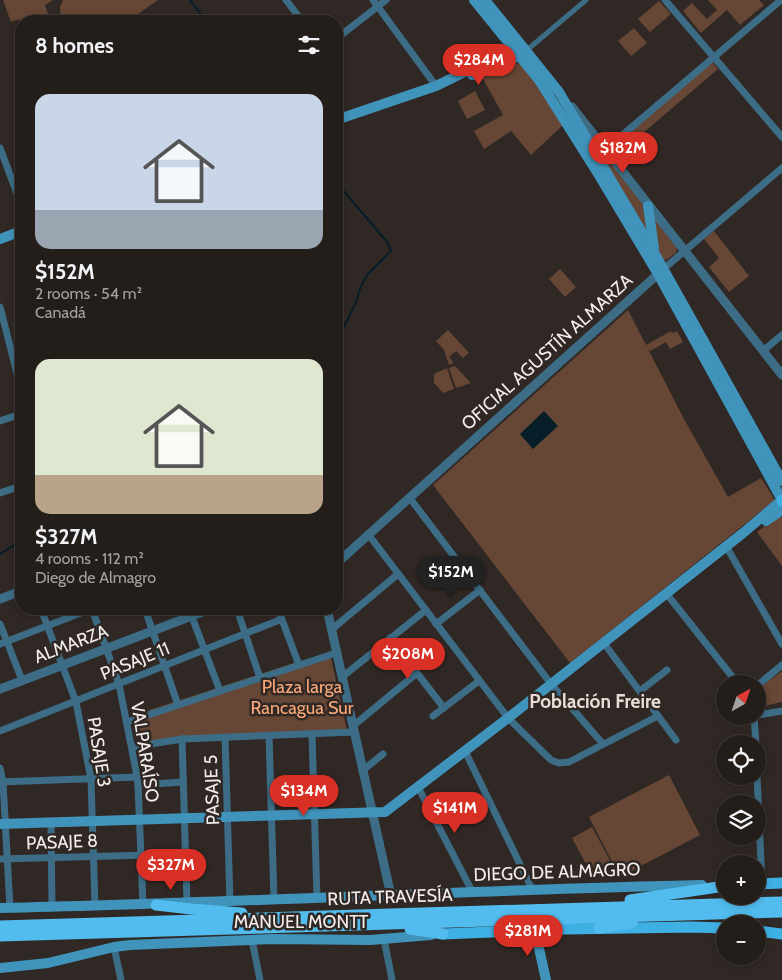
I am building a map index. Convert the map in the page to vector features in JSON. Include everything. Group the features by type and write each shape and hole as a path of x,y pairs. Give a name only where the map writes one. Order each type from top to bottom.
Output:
{"highway":[{"path":"590,907 716,887"},
{"name":"RUTA TRAVESÍA","path":"0,926 782,902"},
{"path":"156,904 192,909 255,913 281,918"},
{"name":"RUTA TRAVESÍA","path":"0,936 782,912"},
{"path":"600,928 674,915"},
{"path":"376,925 443,934"}],"main road":[{"path":"474,0 559,92 655,254"},
{"path":"485,0 522,50 661,271 782,481"},
{"path":"343,118 436,86 442,87 522,50"},
{"path":"3,824 271,817 387,811 743,534 782,500 661,271 655,254 648,206"},
{"path":"0,238 15,233"},
{"path":"743,534 782,510"},
{"path":"766,884 782,883"},
{"name":"DIEGO DE ALMAGRO","path":"5,908 317,899 532,889 716,886"},
{"name":"MANUEL MONTT","path":"0,968 48,963 114,947 158,943 384,939 443,934 600,928 716,928"},
{"path":"535,930 546,980"},
{"path":"766,932 782,934"}],"street":[{"path":"286,0 297,15"},
{"path":"343,33 376,3 386,0"},
{"path":"522,50 586,0"},
{"path":"665,0 782,137"},
{"path":"606,149 781,0"},
{"path":"376,3 436,86"},
{"path":"559,92 606,149 648,206 782,375"},
{"path":"0,148 15,188"},
{"name":"OFICIAL AGUSTÍN ALMARZA","path":"343,557 661,271 782,168"},
{"path":"0,307 15,366"},
{"path":"763,351 782,335"},
{"path":"0,421 15,416"},
{"path":"0,494 15,488"},
{"path":"409,498 551,684 602,744"},
{"path":"368,534 508,718 546,756 558,763 573,760 658,716"},
{"path":"726,546 782,644"},
{"path":"332,630 398,574"},
{"path":"436,624 480,590"},
{"path":"0,599 15,593"},
{"path":"666,593 731,675"},
{"path":"342,677 426,610"},
{"name":"PASAJE 3","path":"44,615 76,702 91,779 95,906"},
{"path":"0,644 76,615"},
{"name":"VALPARAÍSO","path":"94,615 119,684 128,722 138,781 143,905"},
{"path":"147,615 178,705"},
{"name":"ALMARZA","path":"0,689 152,631 185,615"},
{"path":"192,615 220,691"},
{"path":"239,615 260,678"},
{"path":"280,615 299,665"},
{"path":"328,615 362,771 392,896"},
{"name":"PASAJE 11","path":"0,732 282,619"},
{"path":"0,624 22,680"},
{"path":"390,638 444,708"},
{"path":"603,642 676,740"},
{"path":"128,722 336,653"},
{"path":"766,678 782,665"},
{"path":"640,691 667,670"},
{"path":"132,747 182,739 312,734 354,729 417,673"},
{"path":"433,716 479,681"},
{"path":"766,714 782,711"},
{"path":"312,734 317,899"},
{"path":"268,735 274,900"},
{"name":"PASAJE 5","path":"225,738 230,902"},
{"path":"182,739 187,903"},
{"path":"465,751 532,889"},
{"path":"362,771 383,754"},
{"path":"0,768 5,908"},
{"path":"2,782 91,779 184,782"},
{"path":"757,785 759,855"},
{"path":"418,787 472,891"},
{"path":"51,822 52,907"},
{"name":"PASAJE 8","path":"3,859 93,855 186,854"},
{"path":"384,939 392,980"},
{"path":"252,940 260,980"},
{"path":"114,947 121,980"}],"green space":[{"path":"3,0 53,0 45,5 48,14 15,15 15,20 11,22"},
{"path":"63,0 158,0 137,15 61,15 60,7"},
{"path":"708,0 759,0 764,5 740,25 727,10 701,33 683,11 692,3 707,19 717,10"},
{"path":"659,1 671,14 650,32 638,19"},
{"path":"634,28 647,43 631,56 618,41"},
{"path":"520,62 545,94 563,125 531,155 511,131 484,149 474,131 503,115 482,77"},
{"path":"712,62 718,69 616,156 611,149"},
{"path":"475,91 485,110 467,119 458,101"},
{"path":"585,129 644,204 649,236"},
{"path":"654,218 677,248 676,253 666,260 662,260 658,253"},
{"path":"714,231 749,276 729,292 709,267 719,258 704,239"},
{"path":"560,269 576,287 565,297 549,279"},
{"path":"628,310 646,345 671,331 672,333 677,331 683,342 670,349 666,342 650,351 648,349 684,419 728,497 761,478 775,500 570,663 433,485"},
{"path":"448,330 469,353 463,358 456,351 449,357 454,363 449,365 444,350 436,341"},
{"path":"455,366 471,383 456,388 449,368"},
{"path":"447,368 454,389 443,393 434,383 434,374"},
{"path":"780,515 782,518 782,566 757,532"},
{"name":"Plaza larga Rancagua Sur","path":"330,654 347,730 141,744 134,715 300,661"},
{"path":"782,671 782,702 766,706 766,683"},
{"path":"669,775 700,835 620,877 589,817"},
{"path":"592,827 613,866 593,877 572,838"}],"water":[{"path":"544,411 558,426 533,449 520,434"}],"waterway":[{"path":"190,0 201,15"},
{"path":"343,190 388,243 391,251 368,274 343,329"},
{"path":"0,554 15,545"}],"district":[{"name":"Población Freire","path":"595,701"}]}
